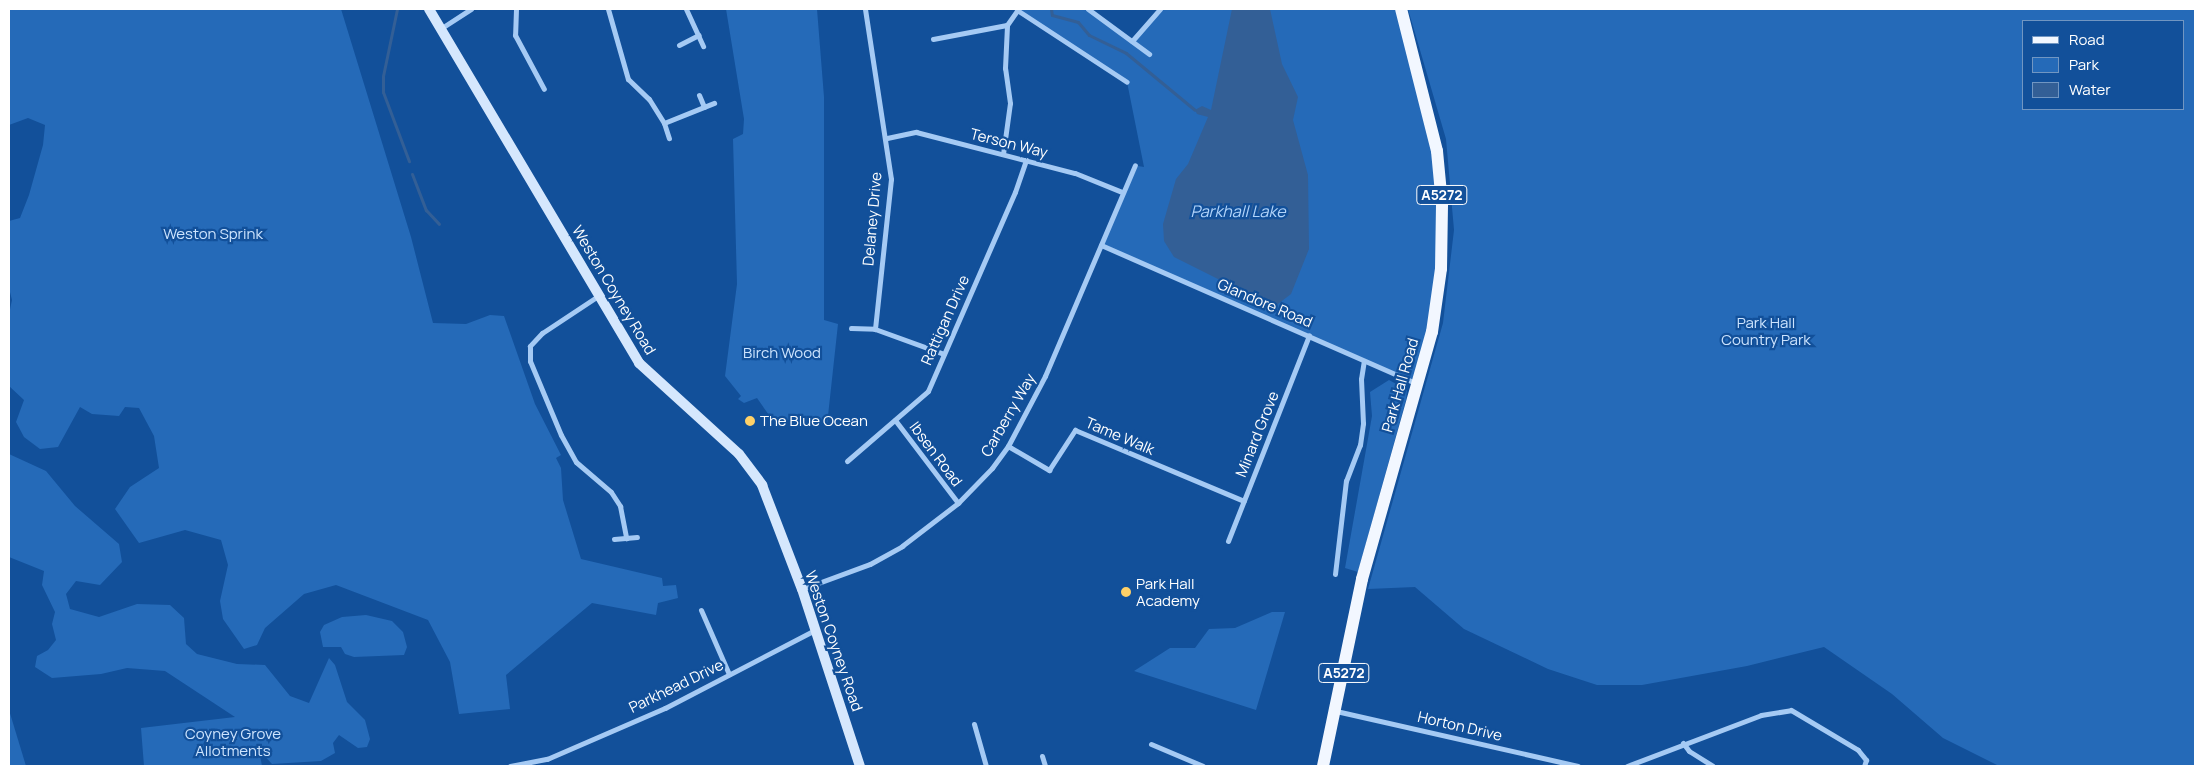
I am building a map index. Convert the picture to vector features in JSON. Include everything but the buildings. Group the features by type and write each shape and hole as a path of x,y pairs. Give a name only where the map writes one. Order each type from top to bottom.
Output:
{"main road":[{"name":"Park Hall Road","path":"1323,766 1362,579 1432,332 1441,269 1442,204 1431,120 1401,9"}],"street":[{"name":"Weston Coyney Road","path":"429,9 639,363 739,454 762,485 802,589 860,766"},
{"path":"440,28 471,9"},
{"path":"516,9 515,35 544,88"},
{"path":"608,9 628,79 649,99 664,123 669,138"},
{"path":"686,9 703,46"},
{"name":"Delaney Drive","path":"865,9 886,138 890,179 875,329"},
{"path":"1088,9 1149,54"},
{"path":"1132,41 1160,9"},
{"path":"1003,154 1010,108 1006,68 1007,25 1017,10 1127,82"},
{"path":"933,39 1007,25"},
{"path":"679,45 699,35"},
{"path":"699,96 704,107"},
{"path":"664,123 714,103"},
{"name":"Terson Way","path":"886,138 916,132 1075,173 1122,192"},
{"name":"Rattigan Drive","path":"847,461 928,391 1015,192 1026,160"},
{"name":"Carberry Way","path":"802,589 870,564 902,546 958,503 1008,446 1045,376 1135,165"},
{"name":"Glandore Road","path":"1101,245 1418,384"},
{"path":"598,296 542,333 530,346 530,360 561,435 576,462 611,492 620,506 626,538"},
{"path":"851,328 875,329 944,354"},
{"name":"Minard Grove","path":"1228,541 1309,335"},
{"name":"Park Hall Road","path":"1334,574 1346,481 1360,445 1363,423 1361,379 1364,361"},
{"name":"Ibsen Road","path":"895,420 958,503"},
{"name":"Tame Walk","path":"1008,446 1049,470 1075,430 1244,501"},
{"path":"614,539 637,537"},
{"path":"702,610 729,674"},
{"name":"Parkhead Drive","path":"510,766 537,765 665,708 815,630"},
{"name":"Horton Drive","path":"1336,710 1578,766"},
{"path":"1627,766 1683,743 1761,715 1791,710 1846,741 1866,760 1864,766"},
{"path":"974,724 986,766"},
{"path":"1683,743 1689,751 1713,766"},
{"path":"1151,744 1203,766"},
{"path":"1042,756 1045,766"}],"green space":[{"name":"Weston Sprink","path":"9,9 341,9 411,237 433,323 466,324 490,315 504,316 535,404 561,455 556,458 561,468 563,500 581,559 662,578 663,586 676,585 678,598 658,603 656,615 592,603 506,675 510,709 459,714 450,662 428,620 336,585 304,594 265,628 257,645 244,649 223,619 220,601 228,565 221,540 185,530 139,543 115,509 130,487 159,468 154,436 139,408 125,407 119,416 92,414 80,407 58,447 40,449 24,437 16,422 24,400 9,386 9,314 12,300 9,288 9,221 20,218 29,195 43,145 45,125 28,118 9,125"},
{"name":"Birch Wood","path":"726,9 817,9 824,97 824,320 838,324 827,425 771,418 757,398 744,403 738,399 741,396 725,376 737,284 733,139 743,134 744,119"},
{"path":"1018,9 1088,9 1132,41 1160,9 1401,9 1423,85 1443,234 1418,384 1101,245 1138,166 1144,167 1127,82"},
{"name":"Park Hall Country Park","path":"1408,9 2195,9 2195,766 1999,766 1943,738 1892,694 1824,647 1747,666 1642,685 1597,685 1548,669 1464,629 1415,587 1368,589 1443,323 1454,230 1446,139"},
{"path":"1389,380 1407,390 1406,400 1358,572 1345,568 1372,416 1370,392"},
{"name":"Coyney Grove Allotments","path":"9,454 46,471 75,506 119,544 122,562 100,585 76,581 66,594 70,609 99,617 137,604 170,605 184,618 186,644 197,654 237,664 265,665 290,696 309,703 329,658 335,665 347,702 365,720 370,739 367,747 358,748 339,735 333,743 335,753 321,761 272,764 259,750 262,766 144,766 141,728 235,717 165,671 127,668 101,674 52,678 35,667 37,656 48,650 56,640 52,624 55,612 42,585 44,571 9,557"},
{"path":"1272,612 1285,612 1256,710 1134,671 1170,648 1195,648 1209,629 1235,628"},
{"path":"366,615 392,621 403,632 407,647 404,655 354,657 345,654 341,647 323,647 320,632 324,625 342,617"},
{"path":"9,710 26,766 9,766"}],"water":[{"name":"Parkhall Lake","path":"1232,9 1270,9 1282,64 1298,97 1293,120 1308,175 1309,249 1291,294 1274,307 1174,257 1164,241 1163,224 1176,179 1188,164 1208,117 1197,114 1195,110 1202,106 1211,110"}],"waterway":[{"path":"397,9 383,76 383,92 409,161"},
{"path":"1051,9 1052,15 1078,22 1089,35 1126,53 1195,110"},
{"path":"412,174 426,210 439,224"}],"place":[{"name":"The Blue Ocean","path":"750,421"},
{"name":"Park Hall Academy","path":"1126,592"}]}
